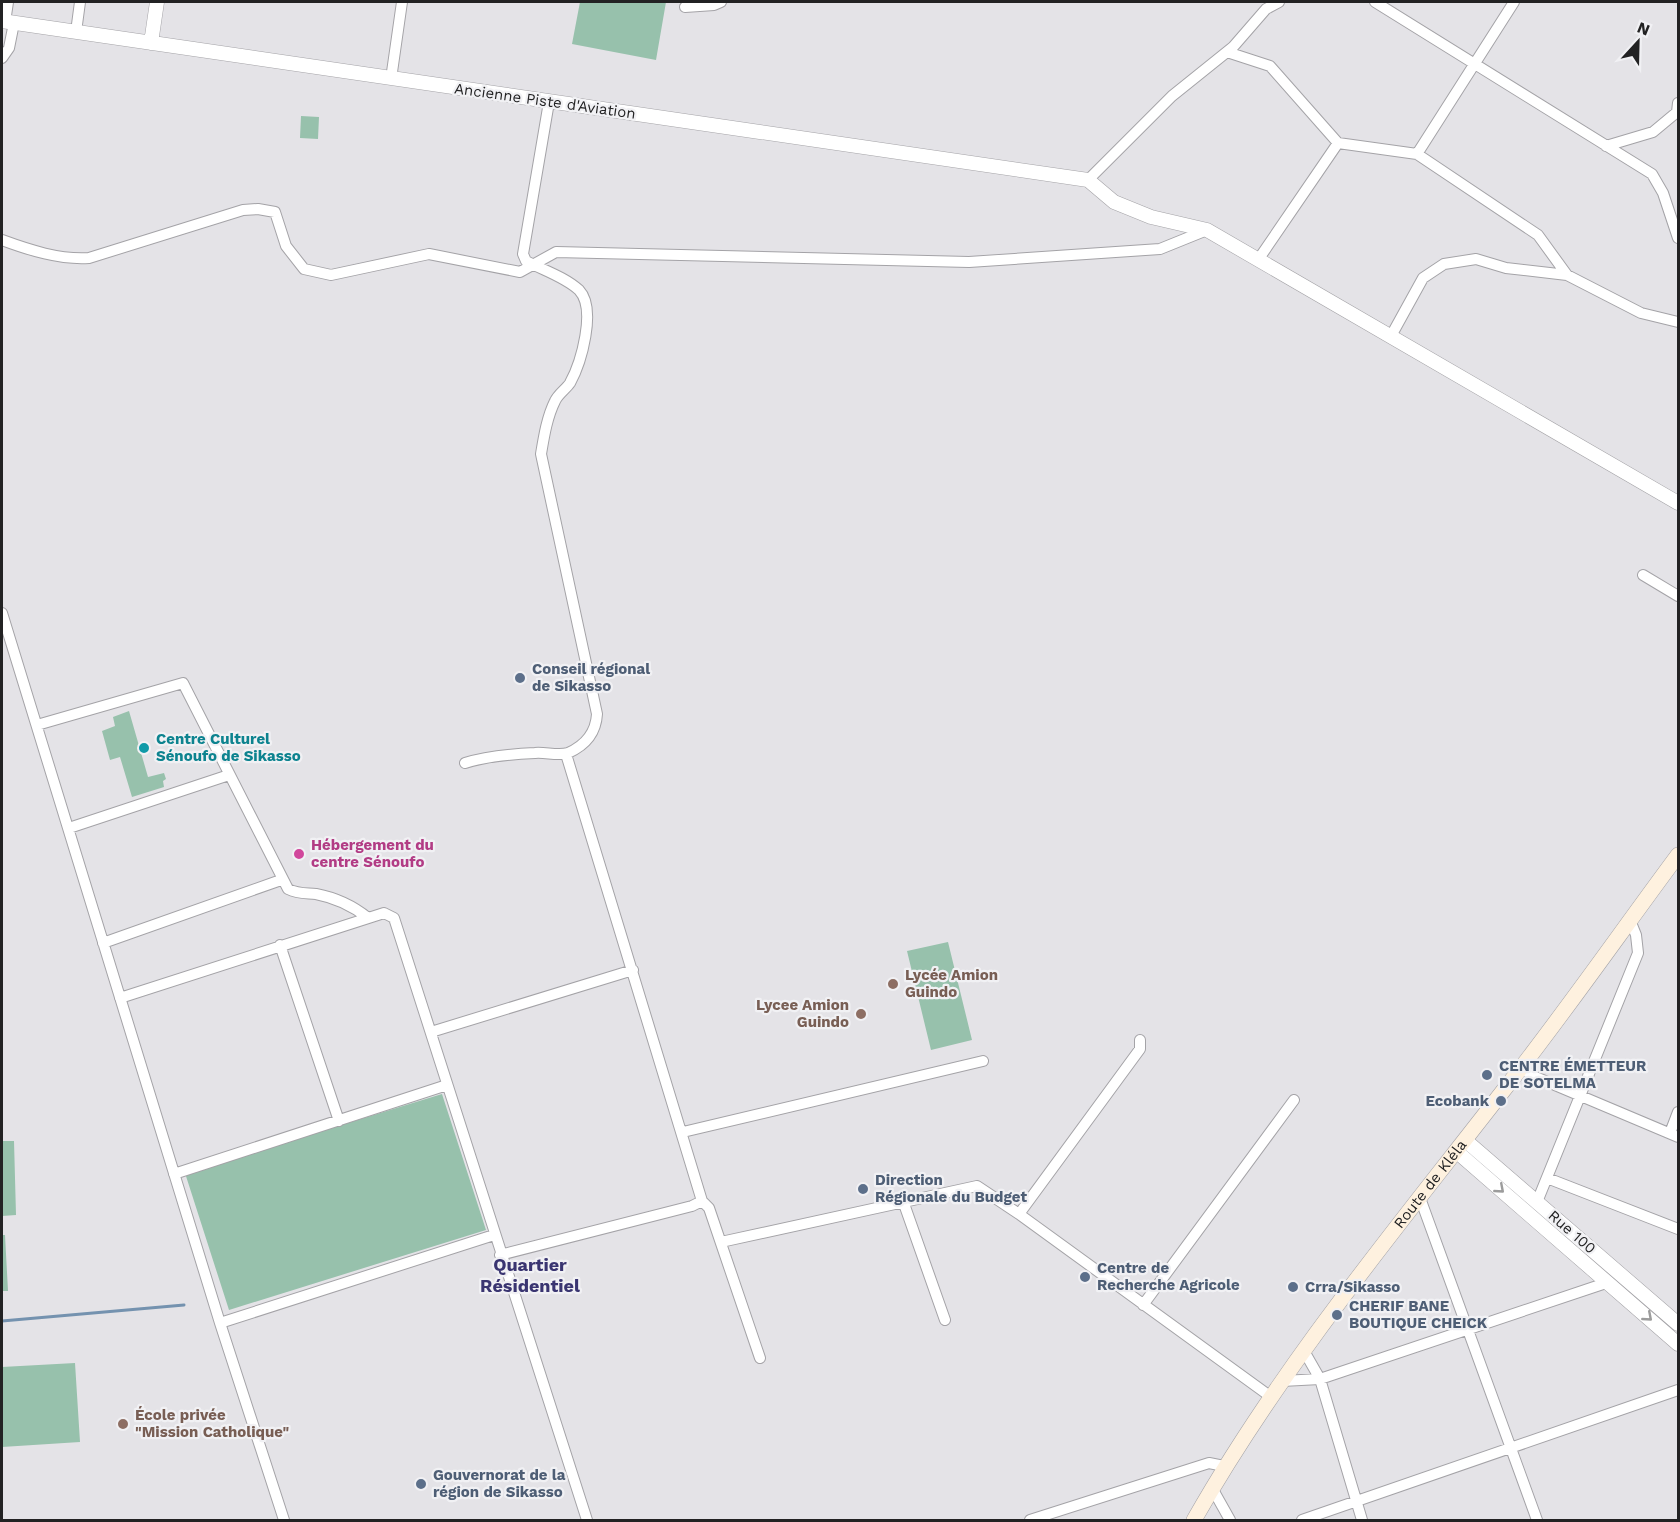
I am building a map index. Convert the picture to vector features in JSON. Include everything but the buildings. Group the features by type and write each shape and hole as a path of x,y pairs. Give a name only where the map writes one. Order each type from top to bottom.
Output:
{"main road":[{"name":"Route de Kléla","path":"1194,1521 1224,1466 1282,1381 1521,1068 1678,855"}],"street":[{"path":"2,58 9,48 8,2"},
{"path":"76,32 80,2"},
{"path":"151,43 157,2"},
{"path":"391,79 402,2"},
{"path":"686,7 714,5 721,2"},
{"path":"1279,2 1266,9 1227,52 1172,96 1088,180 1114,202 1151,217 1206,230 1678,503"},
{"path":"1375,2 1652,174 1663,193 1678,238"},
{"path":"1417,154 1514,2"},
{"name":"Ancienne Piste d'Aviation","path":"7,22 1088,180"},
{"path":"1227,52 1270,66 1338,143 1417,154 1538,235 1567,275"},
{"path":"465,763 537,753 566,754 593,734 597,714 541,454 546,427 556,398 569,384 586,344 586,312 580,292 562,278 526,261 523,254 549,102"},
{"path":"1606,146 1653,132 1677,112 1678,103"},
{"path":"1258,260 1338,143"},
{"path":"2,240 24,249 74,259 89,258 243,210 258,209 275,212 286,246 304,269 331,275 429,254 520,273 556,252 969,262 1160,249 1206,230"},
{"path":"1391,336 1423,279 1444,264 1476,259 1506,268 1567,275 1641,313 1678,321"},
{"path":"1643,574 1678,596"},
{"path":"2,613 220,1323 284,1521"},
{"path":"37,725 183,683 281,880 288,889 296,893 315,894 348,903 368,918"},
{"path":"566,754 683,1132 702,1201 709,1208 760,1358"},
{"path":"69,828 229,775"},
{"path":"103,943 281,880"},
{"path":"120,998 384,913 394,918 587,1521"},
{"path":"1537,1202 1578,1095 1638,953 1636,935 1630,920"},
{"path":"280,945 339,1121"},
{"path":"431,1032 633,970"},
{"path":"1019,1214 1140,1049 1140,1040"},
{"path":"683,1132 983,1061"},
{"path":"1521,1068 1531,1075 1674,1135 1678,1112"},
{"path":"174,1174 447,1085"},
{"path":"1143,1305 1294,1100"},
{"path":"1461,1146 1678,1344"},
{"name":"Rue 100","path":"1461,1146 1537,1202 1678,1324"},
{"path":"1547,1178 1678,1229"},
{"path":"721,1242 977,1186 1271,1397"},
{"path":"1420,1198 1536,1521"},
{"path":"500,1255 692,1206 702,1201"},
{"path":"903,1201 945,1320"},
{"path":"220,1323 494,1235"},
{"path":"1282,1381 1320,1379 1608,1282"},
{"path":"1304,1351 1320,1379 1362,1521"},
{"path":"1302,1521 1678,1390"},
{"path":"1029,1521 1209,1463 1224,1466"},
{"path":"1212,1488 1230,1521"}],"green space":[{"path":"580,2 666,2 656,60 572,44"},
{"path":"301,116 319,117 318,139 300,138"},
{"path":"129,711 148,777 164,773 166,779 163,781 164,787 132,797 120,757 110,760 102,731 115,726 113,717"},
{"path":"948,942 972,1040 931,1050 907,951"},
{"path":"442,1094 486,1230 229,1310 185,1173"},
{"path":"2,1141 14,1141 16,1215 2,1216"},
{"path":"2,1235 5,1235 8,1291 2,1291"},
{"path":"75,1363 80,1442 2,1447 2,1367"}],"waterway":[{"path":"2,1321 184,1305"}],"place":[{"name":"Conseil régional de Sikasso","path":"520,678"},
{"name":"Centre Culturel Sénoufo de Sikasso","path":"144,748"},
{"name":"Hébergement du centre Sénoufo","path":"299,854"},
{"name":"Lycée Amion Guindo","path":"893,984"},
{"name":"Lycee Amion Guindo","path":"861,1014"},
{"name":"CENTRE ÉMETTEUR DE SOTELMA","path":"1487,1075"},
{"name":"Ecobank","path":"1501,1101"},
{"name":"Direction Régionale du Budget","path":"863,1189"},
{"name":"Centre de Recherche Agricole","path":"1085,1277"},
{"name":"Crra/Sikasso","path":"1293,1287"},
{"name":"CHERIF BANE BOUTIQUE CHEICK","path":"1337,1315"},
{"name":"École privée \"Mission Catholique\"","path":"123,1424"},
{"name":"Gouvernorat de la région de Sikasso","path":"421,1484"}],"district":[{"name":"Quartier Résidentiel","path":"530,1274"}]}
